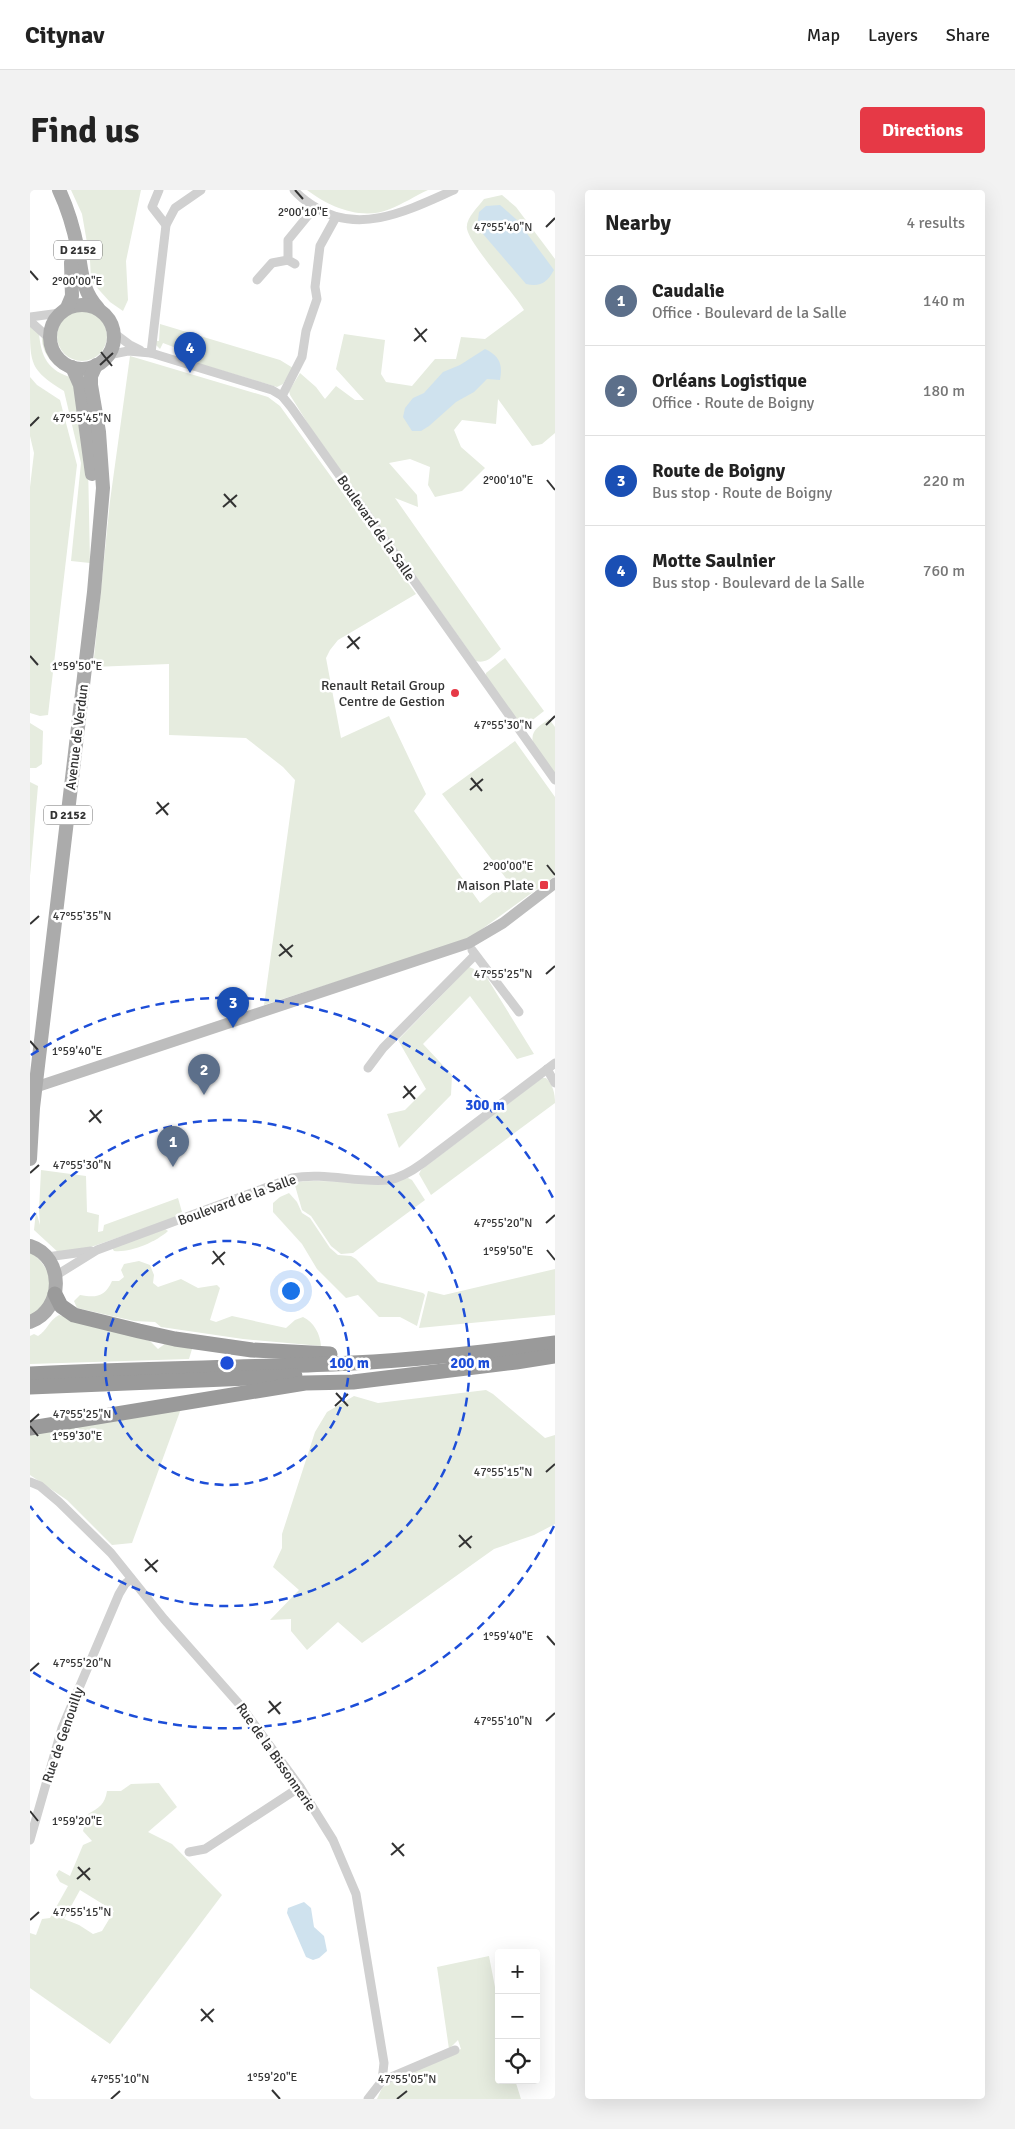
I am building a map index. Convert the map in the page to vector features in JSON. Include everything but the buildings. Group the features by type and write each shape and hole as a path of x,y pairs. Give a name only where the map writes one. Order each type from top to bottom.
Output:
{"highway":[{"path":"55,1294 61,1306 74,1316 176,1339 252,1350 428,1357"},
{"path":"30,1374 142,1368 333,1364 428,1357 555,1343"},
{"path":"30,1428 305,1384 353,1382 555,1356"},
{"path":"30,1387 376,1374 461,1368"}],"main road":[{"name":"D 2152","path":"52,190 65,226 71,258 72,296 64,311"},
{"name":"D 2152","path":"60,190 72,227 84,287 98,308"},
{"path":"75,305 88,305 98,308 112,324 114,333 108,355 101,363 96,365 80,369 72,367 56,356 52,349 50,340 52,324 64,311 75,305"},
{"name":"Avenue de Verdun","path":"30,1159 32,1113 94,592 98,544 102,488 99,432 91,385 91,376 96,365"},
{"name":"Avenue de Verdun","path":"72,367 80,385 85,416 91,460 98,544"},
{"path":"31,1322 43,1314 50,1305 55,1294 56,1276 47,1257 32,1242"}],"street":[{"path":"159,190 152,207 166,225"},
{"path":"147,352 166,225 175,208 201,190"},
{"path":"294,190 298,196 315,207 336,217 361,221 387,217 454,190"},
{"path":"257,280 272,264 291,262 288,240 315,207"},
{"path":"282,396 302,357 306,331 317,299 315,287 320,246 336,217"},
{"path":"30,317 64,311"},
{"path":"30,321 50,340"},
{"name":"Boulevard de la Salle","path":"114,333 130,345 147,352 258,385 282,396 555,780"},
{"name":"Boulevard de la Salle","path":"108,355 147,352"},
{"path":"36,1087 469,943 503,923 555,883"},
{"path":"469,943 475,955 519,1012"},
{"path":"368,1068 383,1048 475,955"},
{"name":"Boulevard de la Salle","path":"56,1276 97,1250 292,1178 312,1176 388,1180 401,1176 423,1163 555,1063"},
{"path":"547,1069 555,1083"},
{"name":"Boulevard de la Salle","path":"47,1257 97,1250"},
{"name":"Rue de la Bissonnerie","path":"30,1482 47,1491 111,1553 131,1579 240,1705 300,1787 333,1840 356,1894 384,2063 382,2081"},
{"name":"Rue de Genouilly","path":"30,1840 62,1728 119,1594 125,1584 131,1579"},
{"path":"190,1852 206,1849 300,1787"},
{"path":"368,2099 382,2081 455,2050"}],"shaded area":[{"path":"71,190 141,190 126,261 128,300 123,311 110,302 91,281 90,260 82,214"},
{"path":"307,190 428,190 390,209 379,212 357,213 325,202"},
{"path":"502,195 516,207 555,259 555,433 542,444 532,446 498,399 496,424 462,420 454,430 461,447 485,468 462,491 435,497 428,485 430,467 410,459 389,463 417,495 418,507 395,498 501,649 490,659 480,662 476,661 310,427 289,391 300,373 316,387 325,399 336,386 355,400 364,400 336,369 344,334 385,340 381,374 386,382 412,386 435,359 456,359 461,337 485,339 524,310 476,246 467,229 470,217 484,199"},
{"path":"82,311 92,313 100,318 105,326 107,336 105,346 100,354 92,359 82,361 72,359 64,354 59,346 57,336 59,326 64,318 72,313"},
{"path":"30,324 39,333 47,362 57,371 73,378 88,462 90,563 71,561 81,463 64,391 44,377 34,365"},
{"path":"160,324 280,360 293,368 283,384 277,387 180,358 184,351 163,343 160,349 156,345 156,341 159,341"},
{"path":"42,333 54,357 71,374 59,368 49,359 43,347"},
{"path":"130,356 268,397 280,406 416,594 338,640 330,650 326,658 341,738 389,716 426,794 414,811 480,903 508,881 442,794 515,741 555,797 555,876 467,940 264,1005 295,780 283,767 246,738 169,735 169,664 93,667 110,501"},
{"path":"30,377 37,385 60,400 77,465 48,715 40,716 30,713 30,487 34,453 30,436"},
{"path":"505,658 544,711 530,722 521,723 516,719 486,677 486,673"},
{"path":"549,719 555,727 555,774 532,739 536,729"},
{"path":"30,723 43,731 42,764 36,768 30,768"},
{"path":"30,782 38,786 30,876"},
{"path":"469,967 484,973 534,1054 517,1059 470,996 423,1044 452,1075 451,1095 399,1148 387,1114 405,1110 426,1089 398,1040"},
{"path":"542,1078 546,1078 552,1086 555,1103 431,1195 419,1174 421,1170"},
{"path":"41,1170 86,1176 87,1212 99,1215 98,1232 103,1231 104,1225 178,1198 182,1212 177,1217 91,1247 59,1253 34,1230 36,1211 40,1225"},
{"path":"408,1178 412,1180 425,1200 353,1253 341,1254 331,1246 311,1216 302,1210 294,1182 366,1183"},
{"path":"289,1193 297,1202 302,1213 310,1218 330,1248 338,1255 351,1256 356,1259 378,1282 425,1295 417,1326 400,1317 379,1317 358,1295 346,1298 317,1269 302,1244 273,1212 273,1203"},
{"path":"165,1229 168,1231 163,1235 142,1246 120,1251 114,1251 112,1248"},
{"path":"30,1251 45,1268 50,1281 50,1288 45,1303 30,1317"},
{"path":"139,1261 150,1265 154,1275 153,1283 158,1287 181,1279 198,1288 217,1285 220,1288 210,1320 216,1322 232,1316 286,1328 295,1320 303,1317 316,1329 321,1346 243,1339 161,1327 155,1322 134,1321 77,1308 74,1301 80,1295 95,1296 103,1293 112,1281 119,1281 124,1277 121,1270 124,1264"},
{"path":"555,1269 555,1315 419,1328 428,1291 444,1295"},
{"path":"59,1315 150,1341 158,1349 166,1343 192,1349 189,1359 30,1364 30,1336 41,1334"},
{"path":"486,1390 545,1438 555,1435 555,1524 534,1535 494,1549 362,1643 338,1622 307,1650 291,1631 291,1619 270,1620 299,1590 273,1567 282,1548 282,1534 315,1432 327,1412 354,1396 378,1403"},
{"path":"182,1406 132,1543 112,1545 67,1500 30,1475 30,1434"},
{"path":"159,1783 177,1807 148,1832 172,1844 222,1895 110,2044 30,1988 30,1933 36,1935 42,1919 50,1918 68,1886 60,1882 56,1875 59,1870 70,1876 83,1845 92,1841 83,1831 88,1814 101,1805 107,1791 121,1791 131,1784","holes":["80,1890 114,1911 102,1931 93,1934 79,1925 64,1919"]},
{"path":"489,1956 495,1987 495,2084 516,2084 521,2099 377,2099 382,2088 397,2078 461,2049 458,2040 449,2049 437,1967"}],"water":[{"path":"500,205 517,220 554,270 543,283 535,285 526,284 477,227 479,212 486,206"},
{"path":"485,349 497,358 501,365 500,380 487,379 474,392 456,402 429,426 421,431 412,431 403,417 405,408 413,398 424,393 443,372 460,365"},
{"path":"304,1902 311,1908 314,1927 324,1936 327,1951 319,1958 313,1960 306,1957 287,1913 288,1908"}],"place":[{"name":"Motte Saulnier","path":"190,373"},
{"name":"Renault Retail Group Centre de Gestion","path":"455,693"},
{"name":"Maison Plate","path":"544,885"},
{"name":"Route de Boigny","path":"233,1028"},
{"name":"Orléans Logistique","path":"204,1095"},
{"name":"Caudalie","path":"173,1167"}]}
